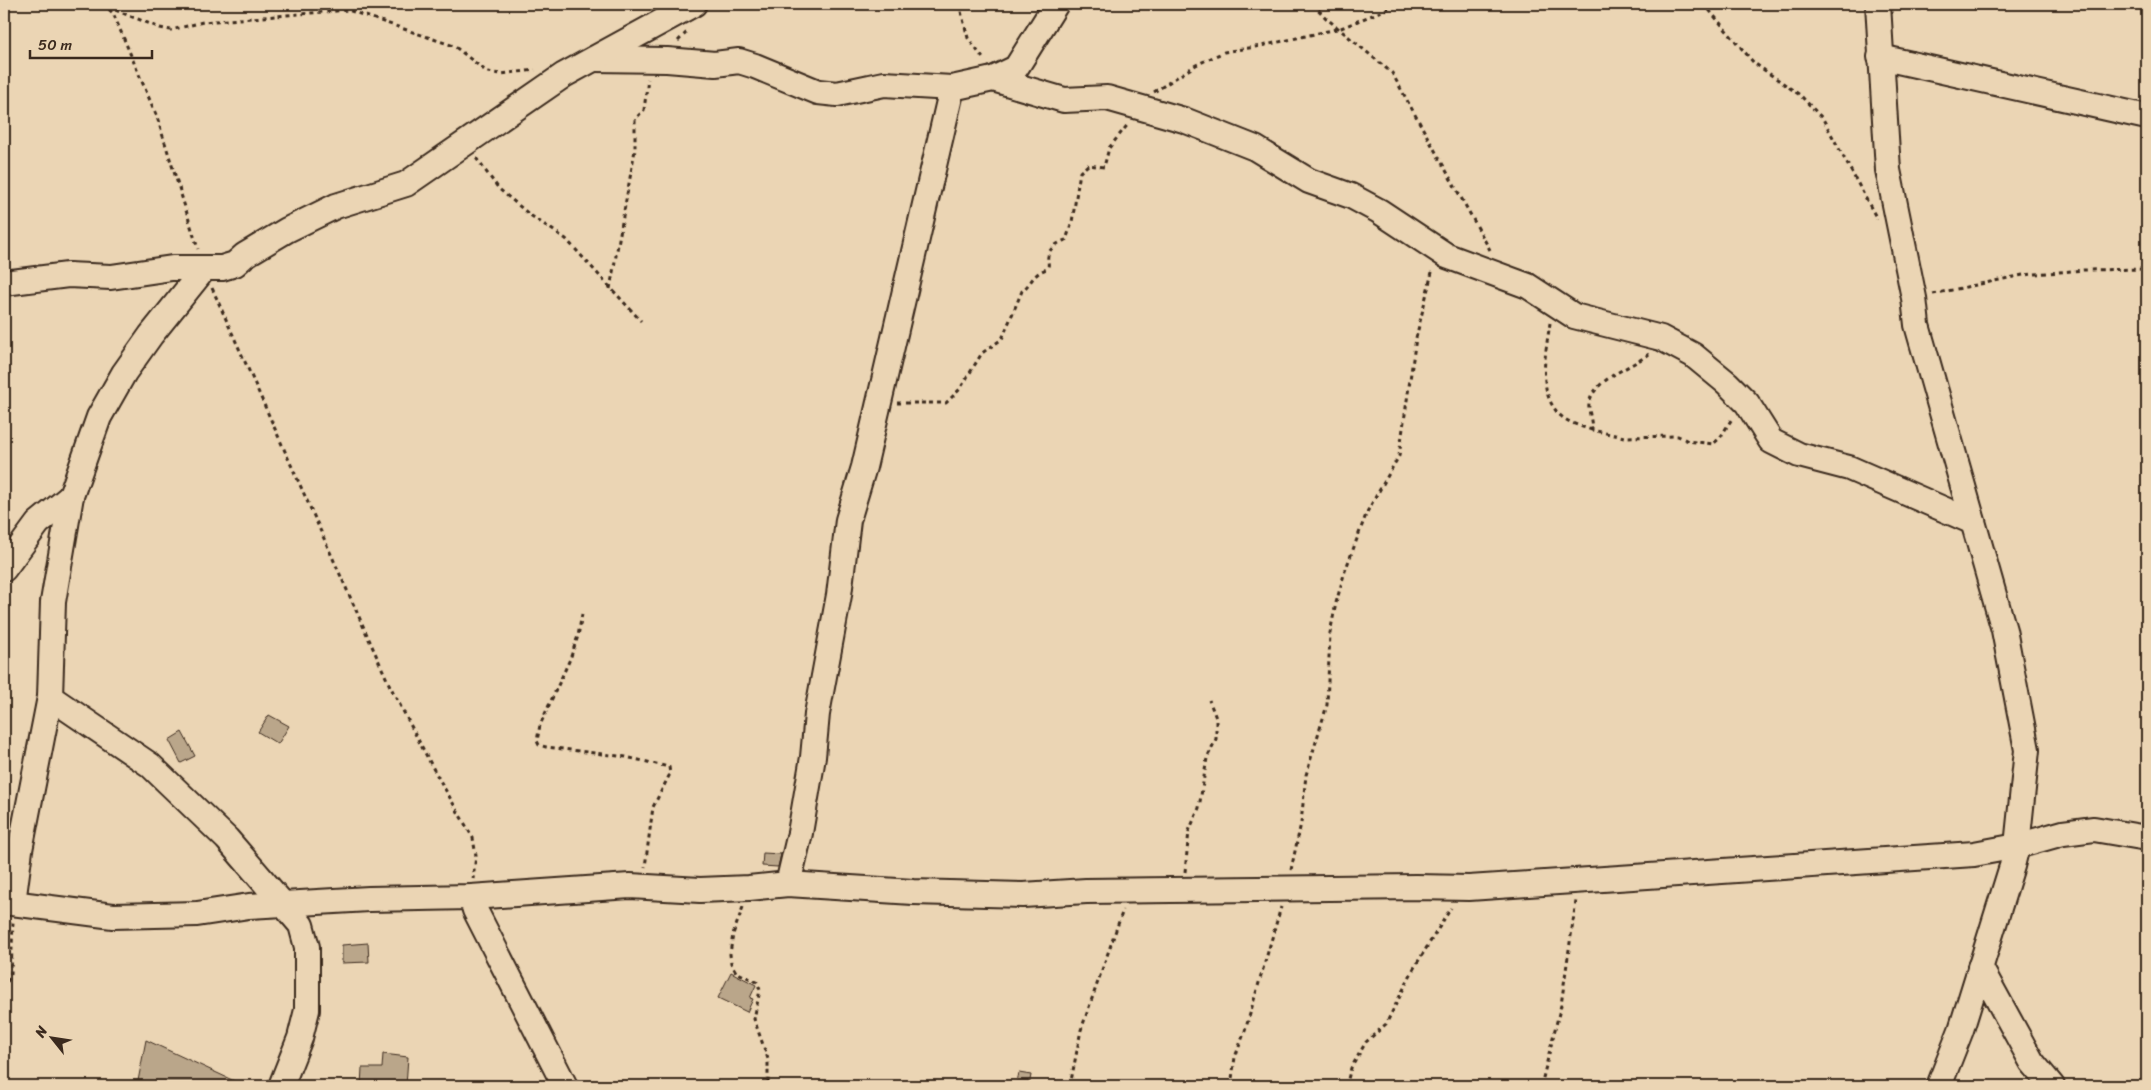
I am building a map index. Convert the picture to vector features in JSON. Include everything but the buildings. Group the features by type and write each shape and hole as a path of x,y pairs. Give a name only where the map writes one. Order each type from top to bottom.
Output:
{"street":[{"path":"4,283 68,275 111,277 172,268 222,268 235,264 245,255 287,230 336,206 406,184 564,75 694,4"},
{"path":"594,59 715,64 746,63 818,92 838,94 884,84 952,88 993,79 1016,68 1056,4"},
{"path":"1878,4 1888,170 1914,298 1917,325 2004,630 2027,750 2017,846 1961,1030 1939,1086"},
{"path":"1027,51 1026,66 1029,86 1035,92"},
{"path":"1880,57 2147,117"},
{"path":"993,79 1064,100 1107,98 1184,120 1255,148 1309,181 1351,196 1379,210 1437,250 1465,264 1528,286 1557,307 1574,316 1661,338 1693,355 1727,382 1745,401 1771,441 1786,450 1849,468 1973,522"},
{"path":"788,884 806,797 817,714 839,595 848,520 864,467 952,88"},
{"path":"204,269 151,335 124,373 99,417 71,496 53,602 50,697 9,902 113,916 197,914 249,906 369,899 471,897 630,886 700,890 788,884 913,892 1023,895 1128,890 1469,888 1577,883 1706,871 1974,854 2017,846 2063,833 2094,829 2147,838"},
{"path":"4,569 38,523 71,496"},
{"path":"50,697 150,765 227,840 285,904 301,925 307,947 307,1010 300,1038 280,1086"},
{"path":"471,897 475,910 565,1086"},
{"path":"1980,967 2032,1062 2052,1086"}],"path":[{"path":"104,4 113,13 157,117 204,269 390,684 430,764 473,838 476,856 471,897"},
{"path":"960,4 968,38 975,50 989,66 993,79"},
{"path":"1314,4 1326,18 1392,73 1505,277"},
{"path":"879,402 941,404 952,399 976,360 988,347 1002,339 1022,291 1027,287 1034,275 1047,269 1049,265 1048,256 1051,250 1059,242 1066,240 1072,222 1080,172 1088,165 1104,167 1109,148 1126,129 1135,106 1166,83 1224,52 1261,46 1341,28 1399,4"},
{"path":"1704,4 1754,63 1800,96 1823,119 1877,220"},
{"path":"108,7 160,28 171,30 204,22 348,10 454,46 487,72 500,74 536,70"},
{"path":"610,289 636,150 635,119 644,110 648,84 647,73 653,60"},
{"path":"468,142 479,165 498,189 530,215 566,239 641,321"},
{"path":"1231,1086 1235,1057 1245,1031 1286,889 1301,823 1306,775 1327,705 1330,633 1336,603 1345,571 1367,512 1399,456 1416,338 1437,250"},
{"path":"1914,298 2023,276 2084,270 2147,269"},
{"path":"1557,307 1550,319 1544,368 1546,386 1556,412 1567,420 1592,430 1624,437 1678,436 1688,440 1713,444 1720,438 1745,401"},
{"path":"1592,430 1589,404 1593,393 1614,375 1640,361 1654,350 1661,338"},
{"path":"582,614 578,636 550,706 540,725 537,741 539,745 546,747 626,757 669,768 670,774 653,807 641,888"},
{"path":"1187,890 1185,876 1189,831 1198,808 1207,758 1216,738 1216,718 1209,700"},
{"path":"1540,1086 1561,1005 1573,929 1577,883"},
{"path":"749,888 733,934 730,954 731,962 736,972 756,982 760,990 754,1019 768,1059 768,1086"},
{"path":"1346,1086 1351,1068 1366,1042 1386,1024 1414,968 1448,911 1469,888"},
{"path":"1070,1086 1081,1030 1118,930 1128,890"},
{"path":"4,989 10,974 12,960 9,902"}]}
